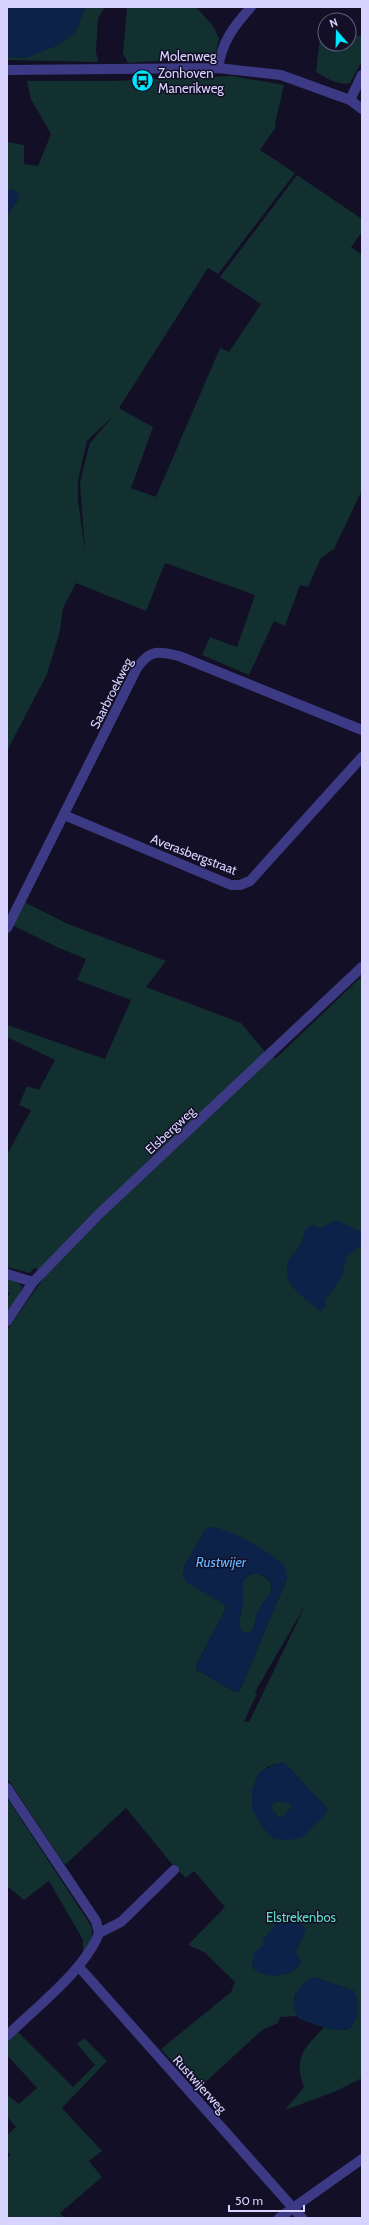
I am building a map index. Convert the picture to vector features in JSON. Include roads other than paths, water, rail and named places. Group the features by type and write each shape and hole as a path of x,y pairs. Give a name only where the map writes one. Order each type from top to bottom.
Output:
{"street":[{"path":"218,68 221,50 236,24 250,7"},
{"name":"Molenweg","path":"7,70 218,68 281,74 350,100 362,109"},
{"path":"350,100 362,75"},
{"name":"Saarbroekweg","path":"7,928 137,668 144,658 153,653 165,653 180,656 362,730"},
{"name":"Averasbergstraat","path":"64,815 231,884 240,884 250,880 362,757"},
{"name":"Elsbergweg","path":"7,1321 33,1282 99,1214 362,968"},
{"path":"7,1274 33,1282"},
{"path":"7,1788 96,1921 99,1933 95,1944 79,1967 7,2036"},
{"path":"99,1933 121,1922 174,1870"},
{"name":"Rustwijerweg","path":"79,1967 302,2218"},
{"path":"279,2218 292,2207 362,2159"}],"water":[{"path":"7,7 85,7 75,33 56,46 26,58 7,57"},
{"path":"13,189 19,194 18,200 7,215 7,192"},
{"path":"336,1220 362,1232 362,1245 347,1256 342,1277 326,1299 326,1307 320,1311 295,1290 286,1270 290,1257 299,1247 304,1233 309,1226 312,1225 320,1228"},
{"name":"Rustwijer","path":"209,1527 225,1530 235,1534 273,1556 284,1566 287,1573 287,1578 240,1690 236,1692 197,1670 196,1666 226,1608 225,1605 186,1582 183,1576 185,1565 205,1530","holes":["256,1573 270,1582 272,1587 257,1614 252,1632 245,1633 241,1631 239,1621 243,1604 243,1581 249,1575"]},
{"path":"279,1763 286,1764 328,1809 326,1814 302,1838 287,1840 274,1839 263,1828 252,1810 252,1790 261,1771","holes":["280,1801 291,1804 292,1807 282,1818 277,1816 271,1807 273,1803"]},
{"path":"285,1914 304,1926 306,1930 296,1951 301,1963 291,1972 277,1976 263,1974 252,1967 254,1953 264,1944 262,1941"},
{"path":"314,1977 354,1991 358,2010 356,2019 351,2028 345,2030 332,2029 299,2019 294,2007 296,1995 303,1984"}],"place":[{"name":"Zonhoven Manerikweg","path":"143,80"}],"park label":[{"name":"Elstrekenbos","path":"301,1917"}]}
